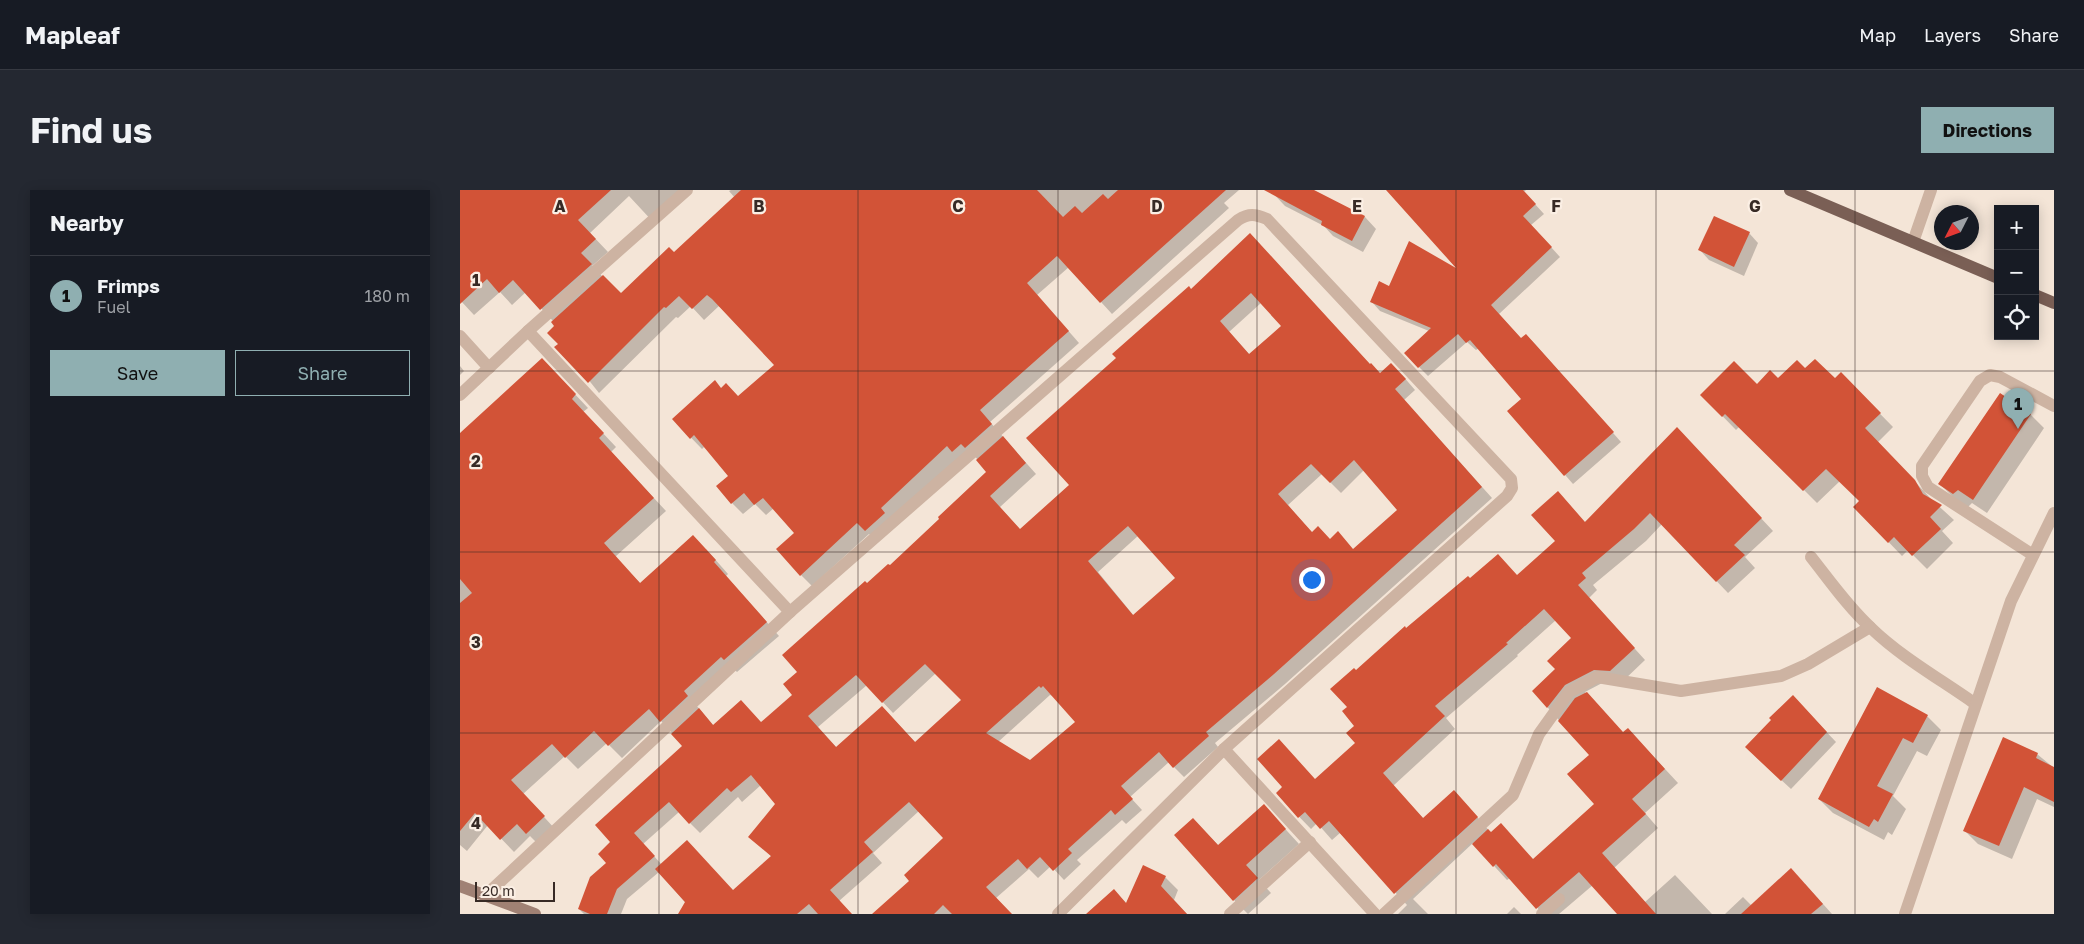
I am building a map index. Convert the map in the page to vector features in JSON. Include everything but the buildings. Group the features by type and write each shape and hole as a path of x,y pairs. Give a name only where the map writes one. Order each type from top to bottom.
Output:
{"main road":[{"path":"1790,190 1994,276"},
{"path":"2039,297 2054,303"},
{"path":"460,886 535,914"}],"street":[{"path":"460,395 528,331 687,190"},
{"path":"1913,242 1932,190"},
{"path":"486,895 790,612 1238,220 1247,214 1257,215 1266,219 1273,226 1511,479 1512,488 1507,496 1224,749 1058,914"},
{"path":"528,331 790,612"},
{"path":"460,336 488,368"},
{"path":"2033,555 1928,487 1922,476 1922,466 1980,381 1990,375 2000,377 2054,406"},
{"path":"1905,914 1974,703 2011,601 2054,513"},
{"path":"1811,557 1837,591 1870,627 1885,640 1974,703"},
{"path":"1384,914 1514,795 1539,734 1569,692 1597,677 1681,691 1781,676 1808,664 1870,627"},
{"path":"1224,749 1375,914"},
{"path":"1230,914 1310,842"},
{"path":"1542,914 1558,899"}],"place":[{"name":"Frimps","path":"2018,429"}]}
